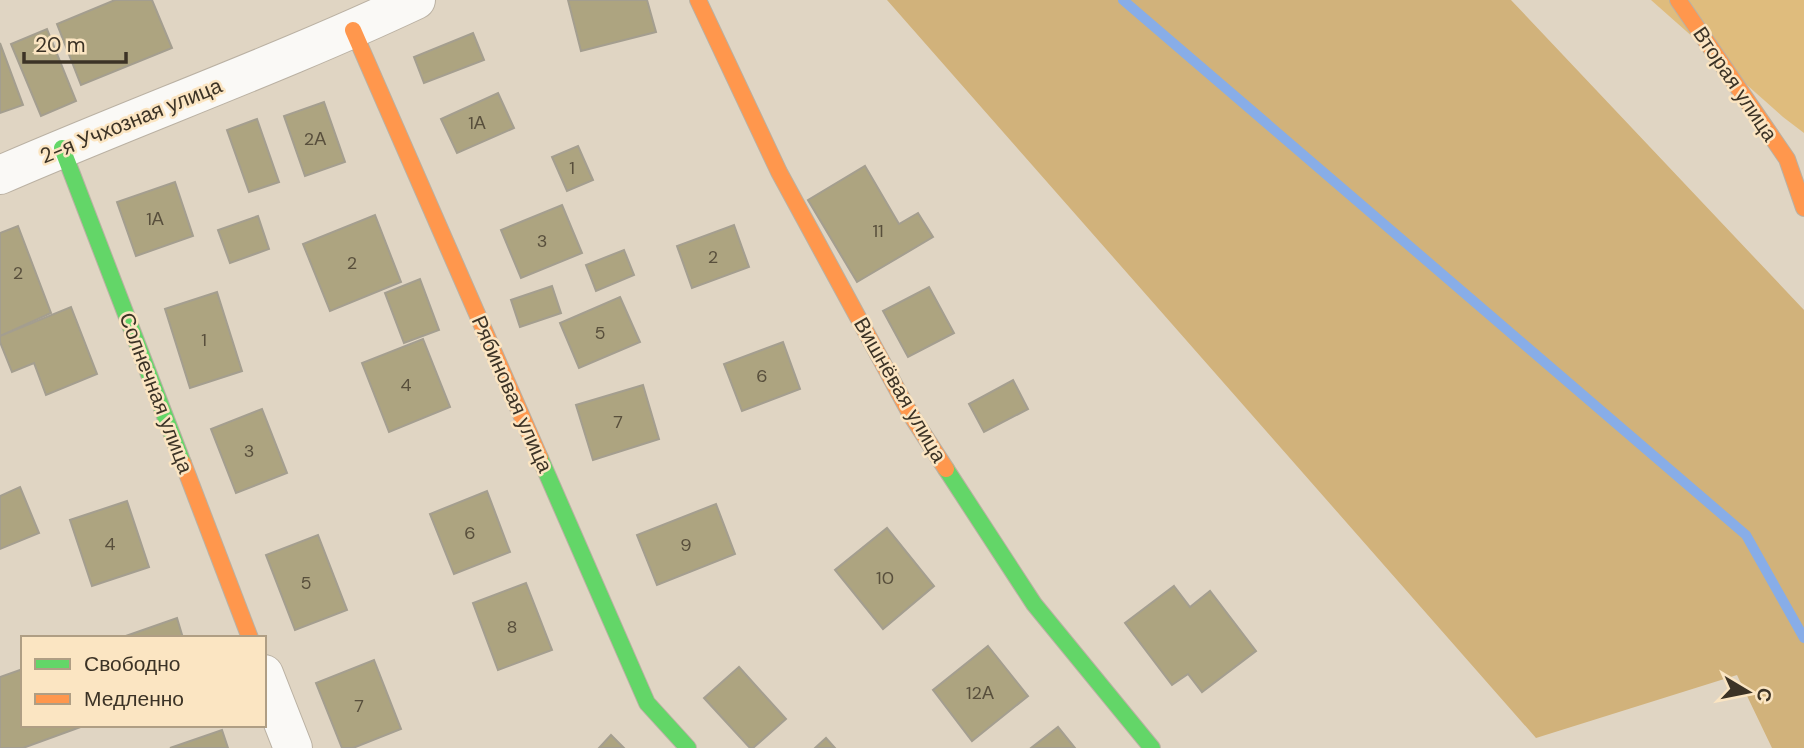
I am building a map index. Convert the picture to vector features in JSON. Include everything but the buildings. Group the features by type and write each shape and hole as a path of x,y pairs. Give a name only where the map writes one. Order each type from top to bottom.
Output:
{"street":[{"name":"2-я Учхозная улица","path":"0,175 353,30 416,0"},
{"name":"Вишнёвая улица","path":"698,0 779,172 911,415 1034,604 1152,748"},
{"name":"Вторая улица","path":"1678,0 1787,159 1804,208"},
{"name":"Рябиновая улица","path":"353,30 647,703 688,748"},
{"name":"Солнечная улица","path":"62,148 249,636"},
{"path":"266,679 293,748"}],"shaded area":[{"path":"887,0 1511,0 1804,310 1804,748 1772,748 1737,675 1536,738"},
{"path":"1651,0 1804,0 1804,133 1783,117"}],"waterway":[{"path":"1123,0 1746,535 1804,638"}],"traffic: fast":[{"path":"62,148 183,463"},
{"path":"540,458 647,703 688,748"},
{"path":"946,469 1034,604 1152,748"}],"traffic: slow":[{"path":"698,0 779,172 911,415 946,469"},
{"path":"1678,0 1787,159 1804,208"},
{"path":"353,30 540,458"},
{"path":"183,463 249,636"}]}
